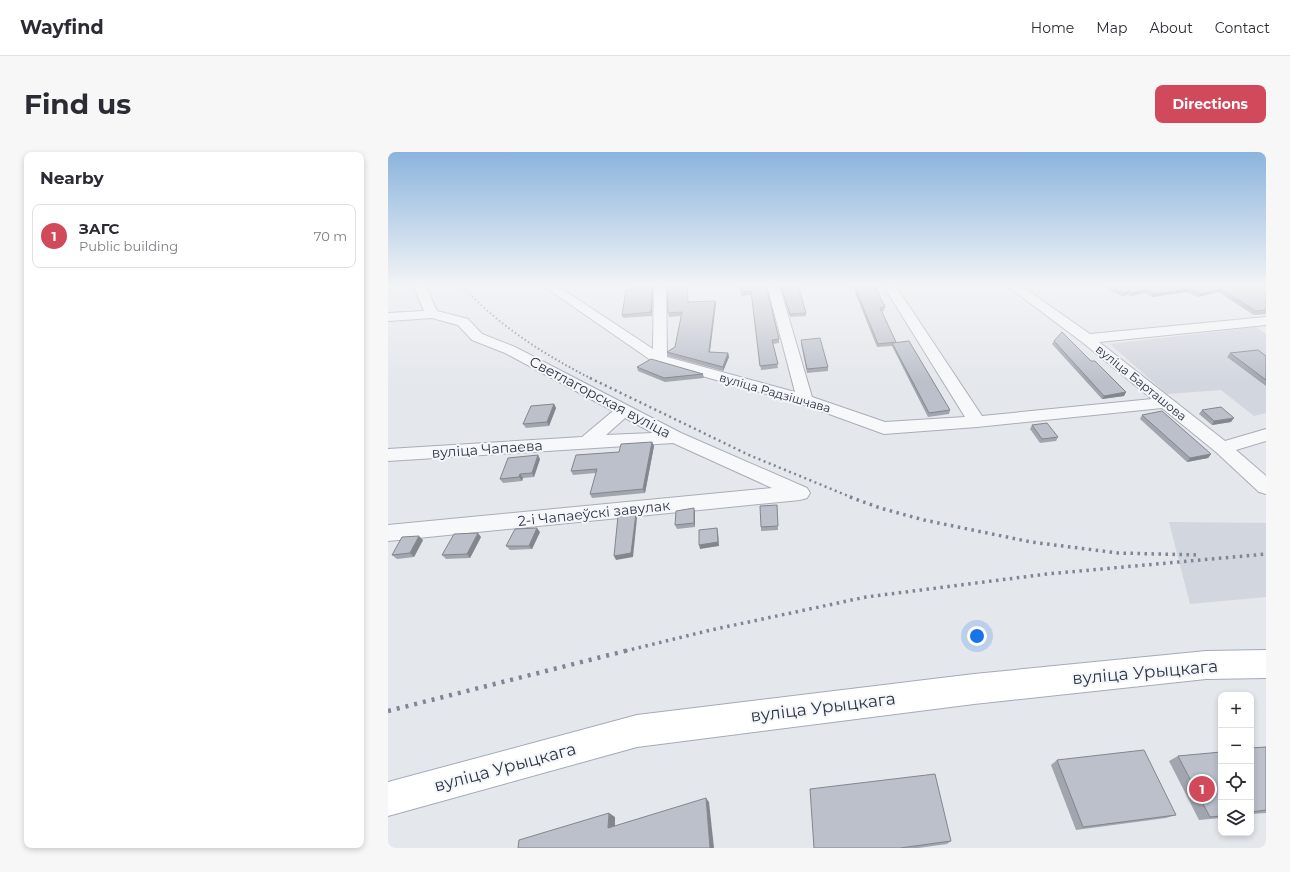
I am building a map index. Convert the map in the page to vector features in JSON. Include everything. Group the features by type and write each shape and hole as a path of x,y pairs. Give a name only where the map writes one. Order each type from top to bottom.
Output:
{"main road":[{"name":"вуліца Урыцкага","path":"388,799 637,731 974,689 1206,665 1266,664"}],"street":[{"name":"Светлагорская вуліца","path":"445,317 463,322 477,337 510,350 675,437 800,493"},
{"name":"вуліца Радзішчава","path":"597,317 660,360 805,400 884,428 977,422 1166,403"},
{"path":"660,317 660,360"},
{"path":"781,317 805,400"},
{"path":"910,317 977,422"},
{"name":"вуліца Барташова","path":"1057,317 1087,339 1222,448 1266,487"},
{"path":"1087,339 1266,320"},
{"path":"586,443 624,410"},
{"path":"1222,448 1266,435"},
{"name":"вуліца Чапаева","path":"388,455 675,437"},
{"name":"2-і Чапаеўскі завулак","path":"388,533 800,493"}],"shaded area":[{"path":"1256,327 1266,334 1266,413 1254,416 1221,390 1167,394 1110,344"},
{"path":"1169,522 1266,523 1266,597 1190,604"}],"building":[{"path":"681,317 713,317 709,352 728,353 723,367 667,352 675,347"},
{"path":"754,317 774,317 779,339 772,340 778,364 760,366"},
{"path":"867,317 884,317 896,342 878,344"},
{"path":"1062,332 1091,361 1095,361 1126,392 1104,396 1054,341"},
{"path":"820,338 828,367 807,369 801,340"},
{"path":"909,341 950,410 929,413 892,343"},
{"path":"1258,350 1266,356 1266,380 1230,353"},
{"path":"651,359 703,374 664,378 637,367"},
{"path":"554,404 547,422 523,424 531,406"},
{"path":"1221,407 1234,418 1214,421 1202,410"},
{"path":"1162,411 1211,454 1190,458 1142,415"},
{"path":"1047,423 1058,437 1042,439 1032,425"},
{"path":"652,442 643,489 590,494 597,469 571,471 576,455 619,452 621,444"},
{"path":"538,455 532,473 520,474 519,477 500,479 508,458"},
{"path":"777,505 778,526 761,527 760,506"},
{"path":"694,508 694,523 675,525 676,511"},
{"path":"636,514 631,553 614,556 618,516"},
{"path":"537,528 529,546 506,546 515,529"},
{"path":"717,528 718,542 699,545 699,530"},
{"path":"478,533 467,554 442,555 454,534"},
{"path":"419,536 410,553 392,555 402,537"},
{"path":"1266,747 1266,810 1254,812 1254,764 1254,748"},
{"path":"1144,750 1176,815 1083,827 1057,760"},
{"path":"1218,752 1218,816 1210,817 1178,756"},
{"path":"935,774 951,841 900,848 814,848 810,789"},
{"path":"706,798 710,848 518,848 519,840 609,813 608,828"}],"railway":[{"path":"496,317 522,338 556,360 591,379"},
{"path":"591,379 749,455 853,498"},
{"path":"850,497 880,508 924,520 1031,542 1118,553 1199,555"},
{"path":"626,651 711,630 866,597 1047,574 1266,554"},
{"path":"388,711 626,651"}],"place":[{"name":"ЗАГС","path":"1202,789"}]}
